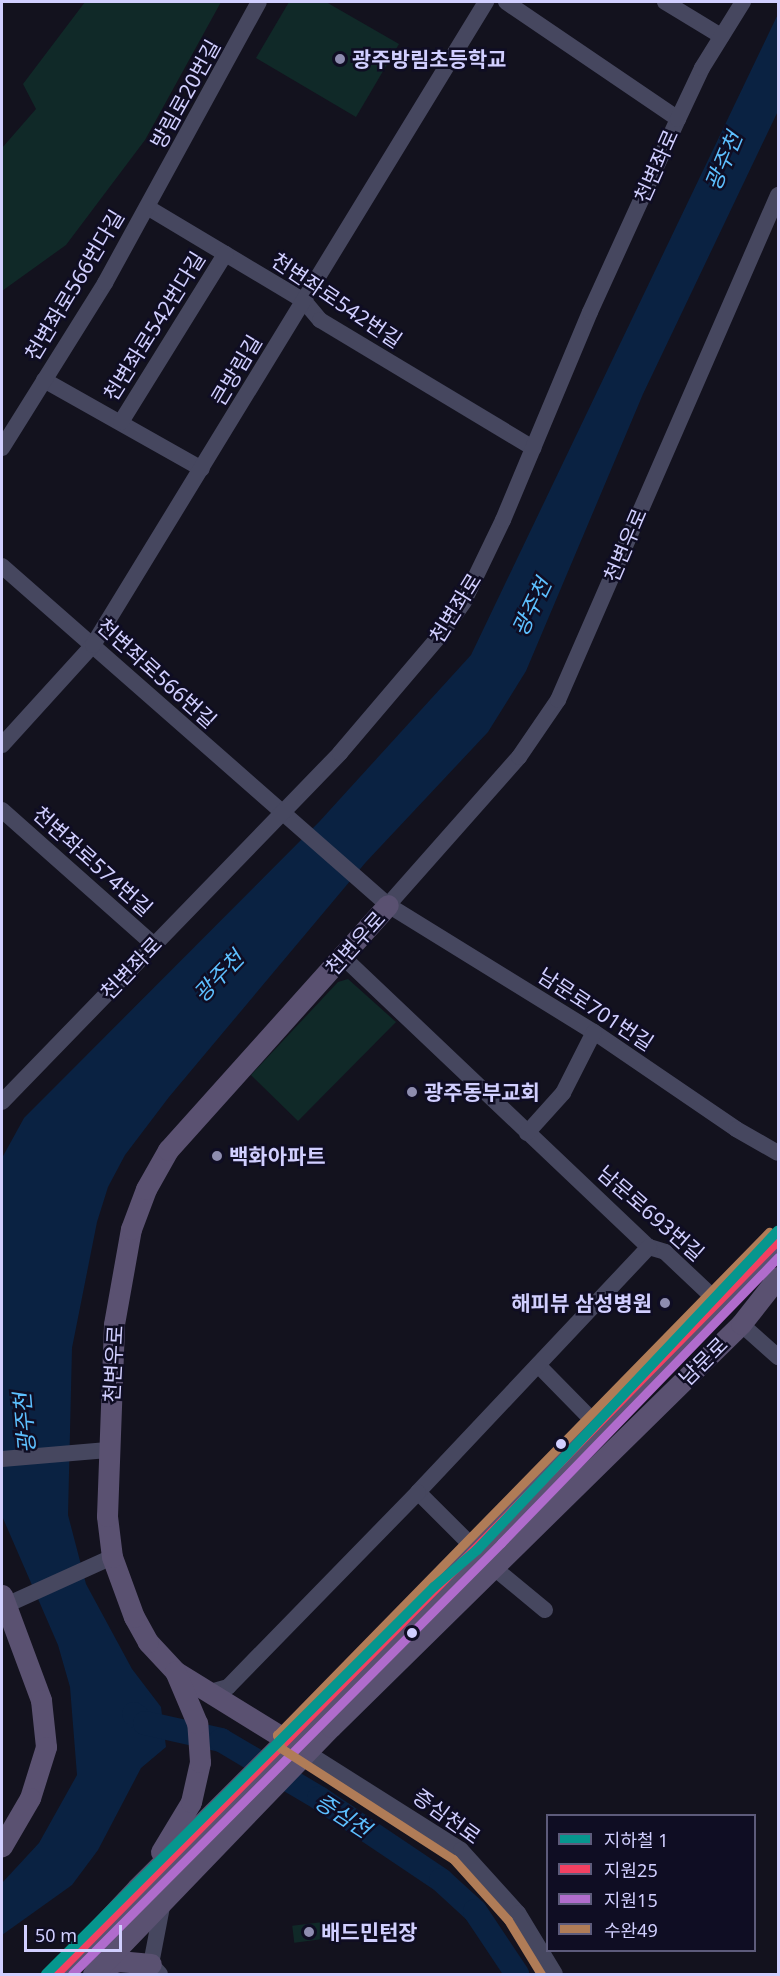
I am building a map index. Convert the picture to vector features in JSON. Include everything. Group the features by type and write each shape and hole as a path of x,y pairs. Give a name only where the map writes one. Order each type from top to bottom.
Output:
{"main road":[{"name":"천변우로","path":"306,1752 288,1738 207,1693 175,1671 148,1641 134,1617 112,1557 107,1516 108,1450 121,1273 146,1189 182,1132 388,906"},
{"name":"남문로","path":"137,1888 477,1550 778,1240"},
{"name":"남문로","path":"162,1906 306,1752 741,1324 778,1277"},
{"path":"2,1846 30,1798 46,1747 41,1700 8,1601"},
{"path":"56,1974 137,1888 191,1802 200,1751 193,1712 175,1671"},
{"path":"97,1971 162,1906"},
{"path":"97,1971 118,1961 156,1969"}],"street":[{"name":"방림로20번길","path":"147,207 259,2"},
{"name":"큰방림길","path":"2,745 93,645 486,2"},
{"path":"506,2 678,119"},
{"path":"665,2 721,36"},
{"name":"천변좌로","path":"2,1102 283,813 378,710 442,633 464,601 678,119 721,36 743,2"},
{"name":"천변우로","path":"388,906 519,757 558,700 778,195"},
{"name":"천변좌로542번길","path":"147,207 304,301 320,320 533,448"},
{"name":"천변좌로566번다길","path":"2,448 147,207"},
{"name":"천변좌로542번다길","path":"121,422 225,254"},
{"path":"44,380 202,470"},
{"name":"천변좌로566번길","path":"2,566 93,645 165,714 283,813 388,906"},
{"name":"천변좌로574번길","path":"2,810 154,945"},
{"name":"남문로701번길","path":"388,906 594,1032 736,1129 778,1153"},
{"name":"남문로693번길","path":"343,957 649,1247 665,1252 718,1302"},
{"path":"528,1133 563,1093 594,1032"},
{"path":"207,1693 228,1687 418,1492 649,1247"},
{"name":"남문로","path":"741,1324 778,1357"},
{"path":"538,1365 598,1426"},
{"path":"2,1459 108,1450"},
{"path":"418,1492 493,1567 545,1610"},
{"path":"8,1601 112,1557"},
{"name":"증심천로","path":"306,1752 461,1850 518,1913 555,1974"},
{"path":"156,1969 162,1906"}],"green space":[{"path":"85,2 221,2 145,140 66,245 2,291 2,148 36,109 23,84"},
{"path":"289,2 326,2 399,44 356,117 256,58"},
{"path":"348,979 396,1022 298,1121 251,1075 338,982"},
{"name":"배드민턴장","path":"323,1922 325,1939 294,1943 292,1926"}],"water":[{"name":"광주천","path":"778,14 778,111 643,394 526,671 488,732 366,862 169,1097 125,1155 108,1187 97,1222 72,1348 68,1515 86,1584 132,1669 161,1707 166,1747 141,1768 98,1850 72,1885 2,1935 2,1883 39,1843 77,1775 70,1687 58,1645 2,1516 2,1158 24,1118 319,822 471,655"}],"waterway":[{"name":"증심천","path":"134,1714 145,1723 221,1740 319,1798 441,1880 475,1911 517,1974"}],"metro line":[{"name":"1","path":"46,1974 434,1587 477,1550 778,1231"}],"transit line":[{"name":"수완49","path":"541,1974 508,1920 453,1859 281,1748 277,1735 769,1232"},
{"name":"지원25","path":"56,1974 778,1240"},
{"name":"지원15","path":"72,1974 501,1543 778,1257"}],"place":[{"name":"광주방림초등학교","path":"340,59"},
{"name":"광주동부교회","path":"412,1092"},
{"name":"백화아파트","path":"217,1156"},
{"name":"해피뷰 삼성병원","path":"665,1303"},
{"name":"배드민턴장","path":"309,1932"}]}
